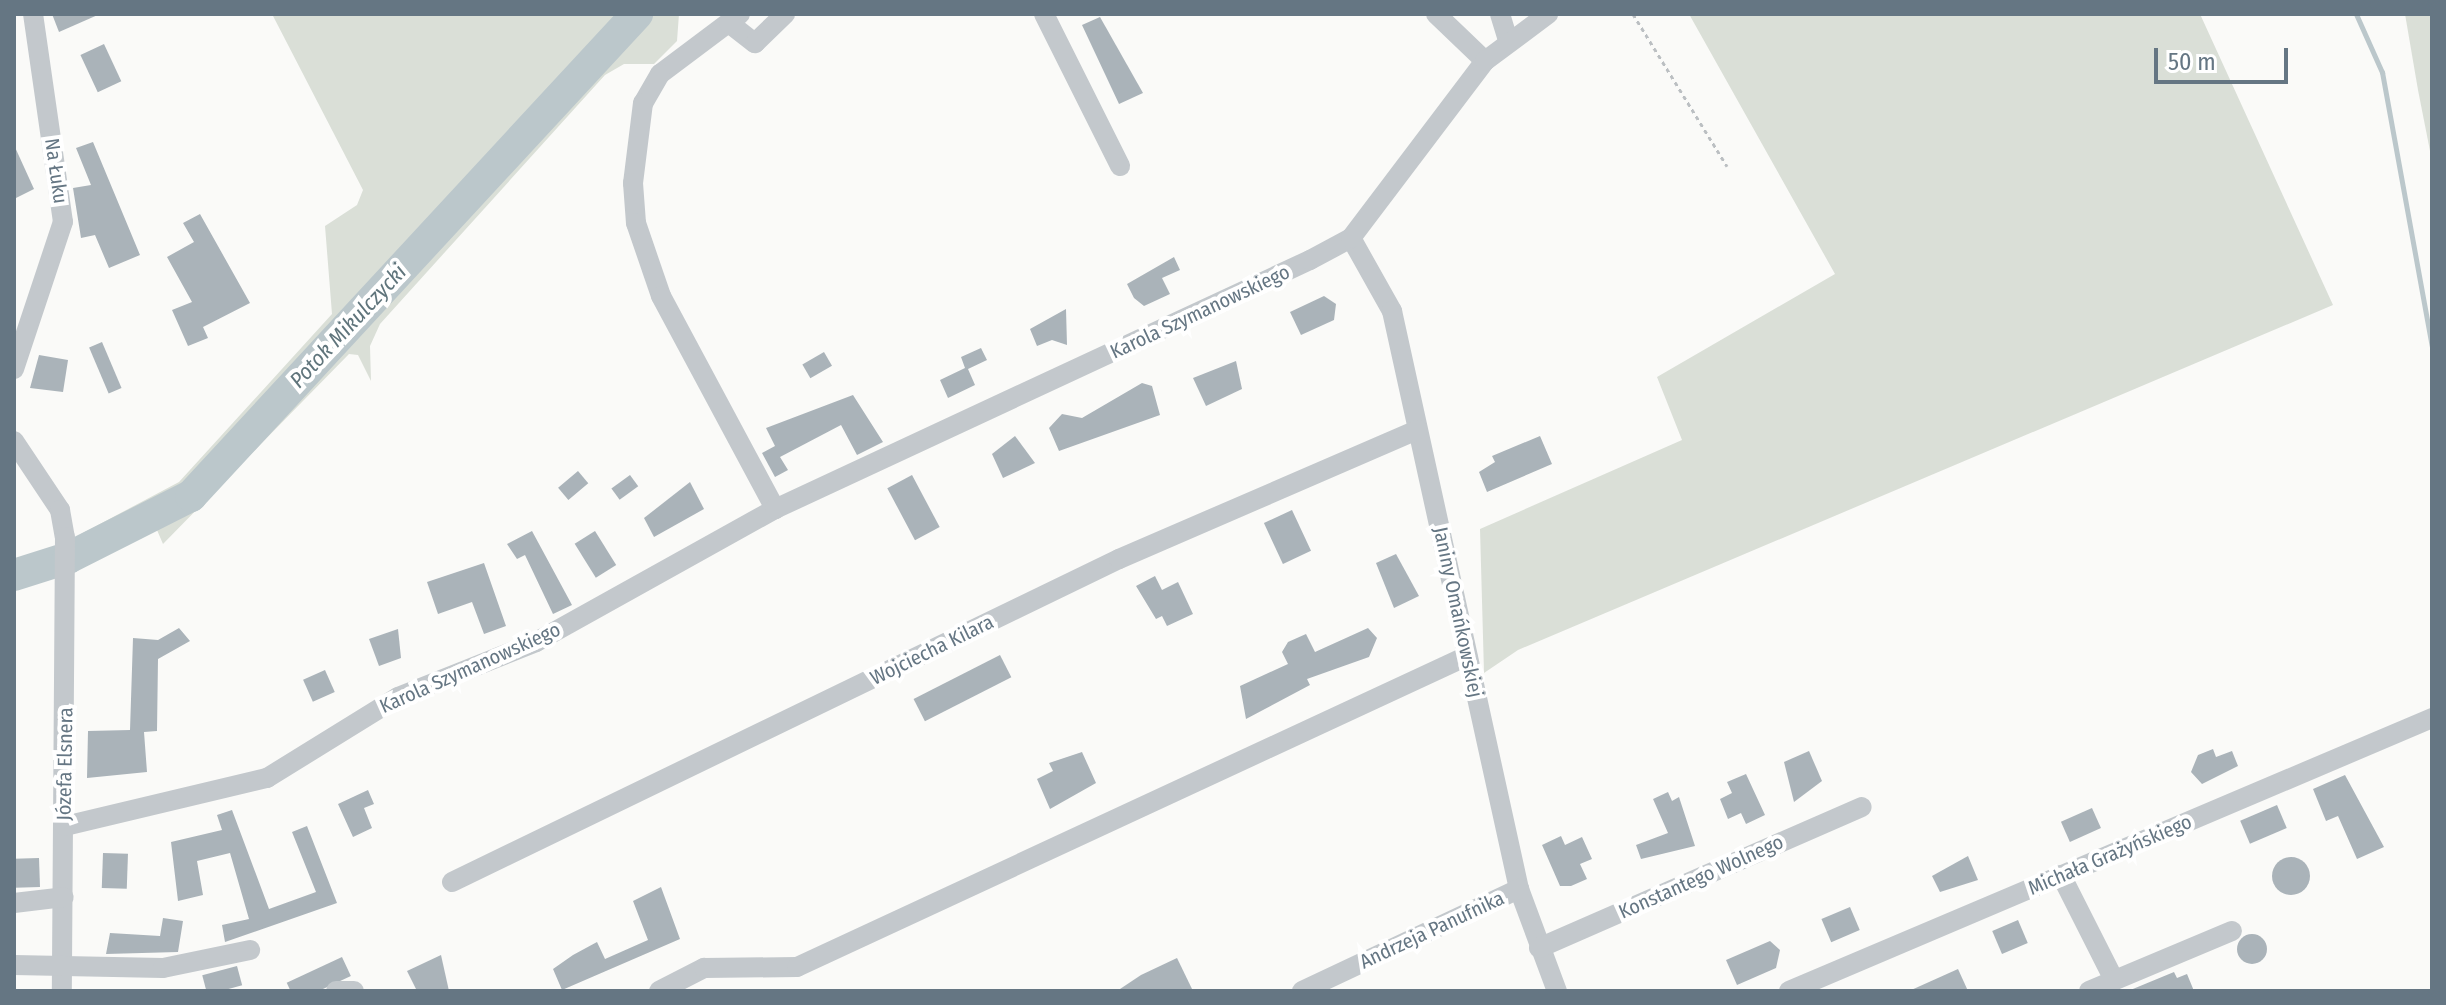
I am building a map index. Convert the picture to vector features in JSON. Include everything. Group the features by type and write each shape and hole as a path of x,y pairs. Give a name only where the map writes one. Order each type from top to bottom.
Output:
{"street":[{"name":"Na Łuku","path":"14,369 63,222 33,14"},
{"path":"775,509 661,296 636,223 634,142 643,103 675,58 734,18 755,43 785,14"},
{"path":"1044,14 1120,166"},
{"path":"1436,14 1485,61"},
{"path":"1500,14 1508,40"},
{"name":"Karola Szymanowskiego","path":"65,826 267,778 398,697 563,629 775,509 1351,238 1485,61 1508,40 1548,14"},
{"name":"Janiny Omańkowskiej","path":"1351,238 1392,311 1519,889 1557,991"},
{"name":"Wojciecha Kilara","path":"452,882 1119,559 1417,430"},
{"name":"Józefa Elsnera","path":"14,441 60,510 65,537 68,576 62,991"},
{"path":"659,991 704,968 797,967 1467,656"},
{"name":"Michała Grażyńskiego","path":"1789,991 2432,718"},
{"name":"Konstantego Wolnego","path":"1539,948 1862,807"},
{"path":"2061,875 2114,980"},
{"name":"Andrzeja Panufnika","path":"1302,991 1519,889"},
{"path":"14,903 64,897"},
{"path":"2089,991 2232,931"},
{"path":"14,965 163,968 250,950"},
{"path":"14,976 62,966"},
{"path":"336,991 354,991"}],"path":[{"path":"1633,14 1727,166"}],"shaded area":[{"path":"272,14 679,14 677,41 654,64 624,64 605,75 380,324 370,346 371,381 358,355 349,354 163,544 157,530 82,566 81,534 179,482 332,314 325,226 357,205 363,190"},
{"path":"1689,14 2200,14 2333,305 1518,650 1484,673 1480,529 1682,440 1657,377 1835,274"},
{"path":"2405,14 2432,14 2432,161 2418,90"}],"building":[{"path":"52,14 100,14 59,32"},
{"path":"1100,17 1143,93 1119,104 1082,25"},
{"path":"104,44 121,81 98,92 80,55"},
{"path":"93,142 140,255 109,268 95,235 81,238 73,188 91,185 76,148"},
{"path":"14,145 34,189 14,199"},
{"path":"200,214 250,303 203,327 208,338 188,346 172,310 192,302 167,257 194,242 183,223"},
{"path":"1174,257 1180,270 1162,278 1170,294 1144,306 1134,298 1127,284"},
{"path":"1324,296 1336,304 1334,320 1301,335 1290,312"},
{"path":"1066,309 1067,345 1052,340 1037,346 1030,329"},
{"path":"102,342 122,388 109,393 89,347"},
{"path":"981,348 987,360 968,369 975,385 948,398 940,380 965,368 961,357"},
{"path":"824,352 832,366 810,378 802,364"},
{"path":"39,355 68,360 63,392 30,388"},
{"path":"1236,361 1242,389 1206,406 1193,378"},
{"path":"1142,383 1152,386 1160,415 1059,451 1049,428 1062,414 1082,418"},
{"path":"853,395 883,442 857,455 841,425 780,457 788,470 775,477 762,453 775,446 766,428"},
{"path":"1015,436 1035,463 1003,478 992,454"},
{"path":"1540,436 1552,464 1487,492 1479,472 1495,462 1492,456"},
{"path":"578,471 588,483 568,500 558,488"},
{"path":"630,475 638,486 620,500 611,489"},
{"path":"912,475 940,527 915,540 887,488"},
{"path":"690,482 704,509 654,537 644,518"},
{"path":"1292,510 1311,551 1283,564 1264,523"},
{"path":"532,531 572,605 553,614 525,555 517,559 507,544"},
{"path":"595,531 616,565 596,578 575,544"},
{"path":"1396,554 1419,596 1394,608 1376,563"},
{"path":"484,563 506,626 484,634 472,602 438,614 427,582"},
{"path":"1155,576 1162,590 1178,582 1193,614 1167,626 1162,616 1156,619 1136,586"},
{"path":"179,628 190,641 158,659 157,731 144,732 147,772 87,778 88,731 130,730 133,638 158,640"},
{"path":"1368,628 1377,638 1369,657 1307,679 1310,685 1246,719 1240,686 1288,664 1282,652 1288,642 1306,634 1315,652"},
{"path":"398,629 401,658 379,666 369,639"},
{"path":"1000,655 1011,677 925,721 914,699"},
{"path":"325,670 335,692 313,702 303,680"},
{"path":"2213,749 2216,757 2232,751 2238,766 2202,784 2191,772 2198,755"},
{"path":"1809,751 1822,781 1794,802 1784,762"},
{"path":"1082,752 1096,783 1050,809 1037,779 1053,771 1049,763"},
{"path":"1746,774 1765,815 1746,824 1741,813 1728,819 1720,799 1732,793 1727,782"},
{"path":"2345,775 2384,847 2357,859 2338,816 2326,821 2313,789"},
{"path":"368,790 374,804 364,808 372,828 353,837 338,804"},
{"path":"1668,792 1672,801 1679,797 1695,846 1641,859 1636,845 1668,833 1653,799"},
{"path":"2277,805 2287,828 2250,844 2240,821"},
{"path":"2092,808 2101,828 2070,842 2061,822"},
{"path":"232,810 269,909 316,892 292,832 307,826 337,903 225,942 222,925 249,919 230,853 197,861 203,895 178,901 171,842 222,830 217,815"},
{"path":"1561,836 1565,845 1582,837 1592,859 1580,864 1587,879 1571,886 1560,886 1542,845"},
{"path":"103,853 128,854 127,889 102,888"},
{"path":"1968,856 1978,880 1940,892 1932,876"},
{"path":"2291,857 2305,862 2310,876 2305,890 2291,895 2277,890 2272,876 2277,862"},
{"path":"39,858 40,887 15,888 14,859"},
{"path":"661,887 680,939 562,990 553,969 573,955 597,942 605,959 648,940 633,901"},
{"path":"1850,907 1860,930 1831,942 1821,919"},
{"path":"163,918 183,921 178,952 106,954 110,933 160,936"},
{"path":"2018,920 2028,943 2002,954 1992,931"},
{"path":"2252,934 2262,939 2267,949 2262,959 2252,964 2242,959 2237,949 2242,939"},
{"path":"1770,941 1780,950 1776,968 1737,985 1726,960"},
{"path":"441,955 449,991 417,991 407,971"},
{"path":"342,957 351,976 319,991 291,991 287,983"},
{"path":"1177,958 1193,991 1117,991 1141,975"},
{"path":"237,966 242,985 206,991 202,975"},
{"path":"1958,969 1968,991 1909,991"},
{"path":"2174,972 2177,978 2187,974 2194,991 2128,991"}],"waterway":[{"name":"Potok Mikulczycki","path":"14,575 68,558 191,496 637,14"},
{"path":"2356,14 2382,72 2432,346"},
{"path":"36,568 39,576"}]}
